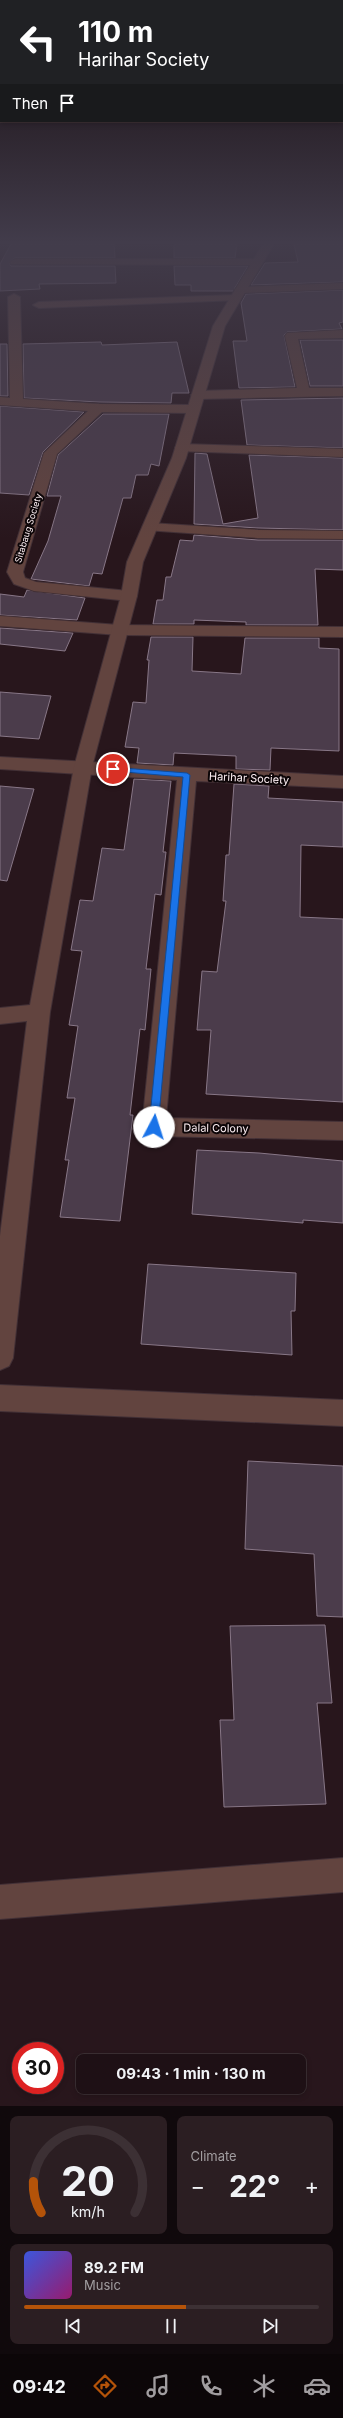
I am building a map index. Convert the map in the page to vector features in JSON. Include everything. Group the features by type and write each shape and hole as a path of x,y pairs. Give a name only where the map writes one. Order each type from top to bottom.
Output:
{"street":[{"path":"15,342 17,401"},
{"path":"0,1358 10,1255 39,1012 83,767 129,596 135,562 182,448 214,342"},
{"path":"292,342 304,392"},
{"path":"0,401 99,408 134,408 304,392 343,392"},
{"name":"Sitabaug Society","path":"99,408 52,453 15,572 19,581 34,586 129,596"},
{"path":"182,448 343,453"},
{"path":"150,527 258,534 343,535"},
{"path":"0,621 119,630 343,632"},
{"name":"Harihar Society","path":"0,763 83,767 187,775 343,782"},
{"name":"Dalal Colony","path":"187,775 154,1127 343,1131"},
{"path":"0,1016 39,1012"},
{"path":"0,1398 343,1413"},
{"path":"0,1902 343,1875"}],"building":[{"path":"101,342 102,345 177,342 189,393 172,393 171,403 99,402 24,398 23,344"},
{"path":"233,342 286,342 295,387 239,388"},
{"path":"300,342 343,342 343,386 310,386"},
{"path":"0,344 7,344 8,396 0,396"},
{"path":"343,398 343,448 247,445 241,400"},
{"path":"0,406 84,412 43,452 29,495 0,493"},
{"path":"103,414 169,414 159,466 151,464 148,475 136,475 131,498 123,498 102,574 93,573 89,586 31,579 48,541 61,496 47,496 58,455"},
{"path":"195,453 207,454 223,524 258,518 249,455 343,458 343,530 258,528 194,524"},
{"path":"194,535 258,540 343,540 343,570 315,569 318,625 246,625 246,622 194,620 194,624 153,624 157,600 163,600 166,577 171,577 180,540 193,541"},
{"path":"27,590 85,598 77,620 0,615 0,594 24,597"},
{"path":"0,628 73,633 65,651 0,644"},
{"path":"151,637 193,637 192,671 241,674 245,638 319,638 319,648 339,649 339,751 271,748 270,770 236,769 236,756 174,753 173,765 137,763 139,748 125,747 133,702 146,703 149,660 147,660"},
{"path":"0,692 51,696 39,739 0,736"},
{"path":"134,779 171,781 163,852 166,852 161,895 155,894 146,969 151,969 145,1030 140,1029 130,1115 133,1115 120,1221 60,1217 69,1160 65,1160 75,1098 67,1098 78,1026 69,1025 82,951 71,950 80,900 93,901 102,848 124,850"},
{"path":"234,784 269,786 268,798 343,802 343,847 301,845 300,917 343,919 343,1102 206,1094 211,1030 197,1030 202,971 217,972 226,901 223,901 226,855 229,855"},
{"path":"0,786 34,789 7,881 0,880"},
{"path":"197,1150 259,1153 343,1161 343,1223 303,1220 303,1223 192,1214"},
{"path":"148,1264 296,1273 295,1311 291,1311 292,1355 141,1344"},
{"path":"248,1461 343,1466 343,1617 317,1616 314,1554 245,1549"},
{"path":"325,1625 332,1703 317,1703 326,1804 224,1807 220,1720 234,1720 230,1626"}],"route":[{"path":"113,769 187,775 154,1127"}]}
